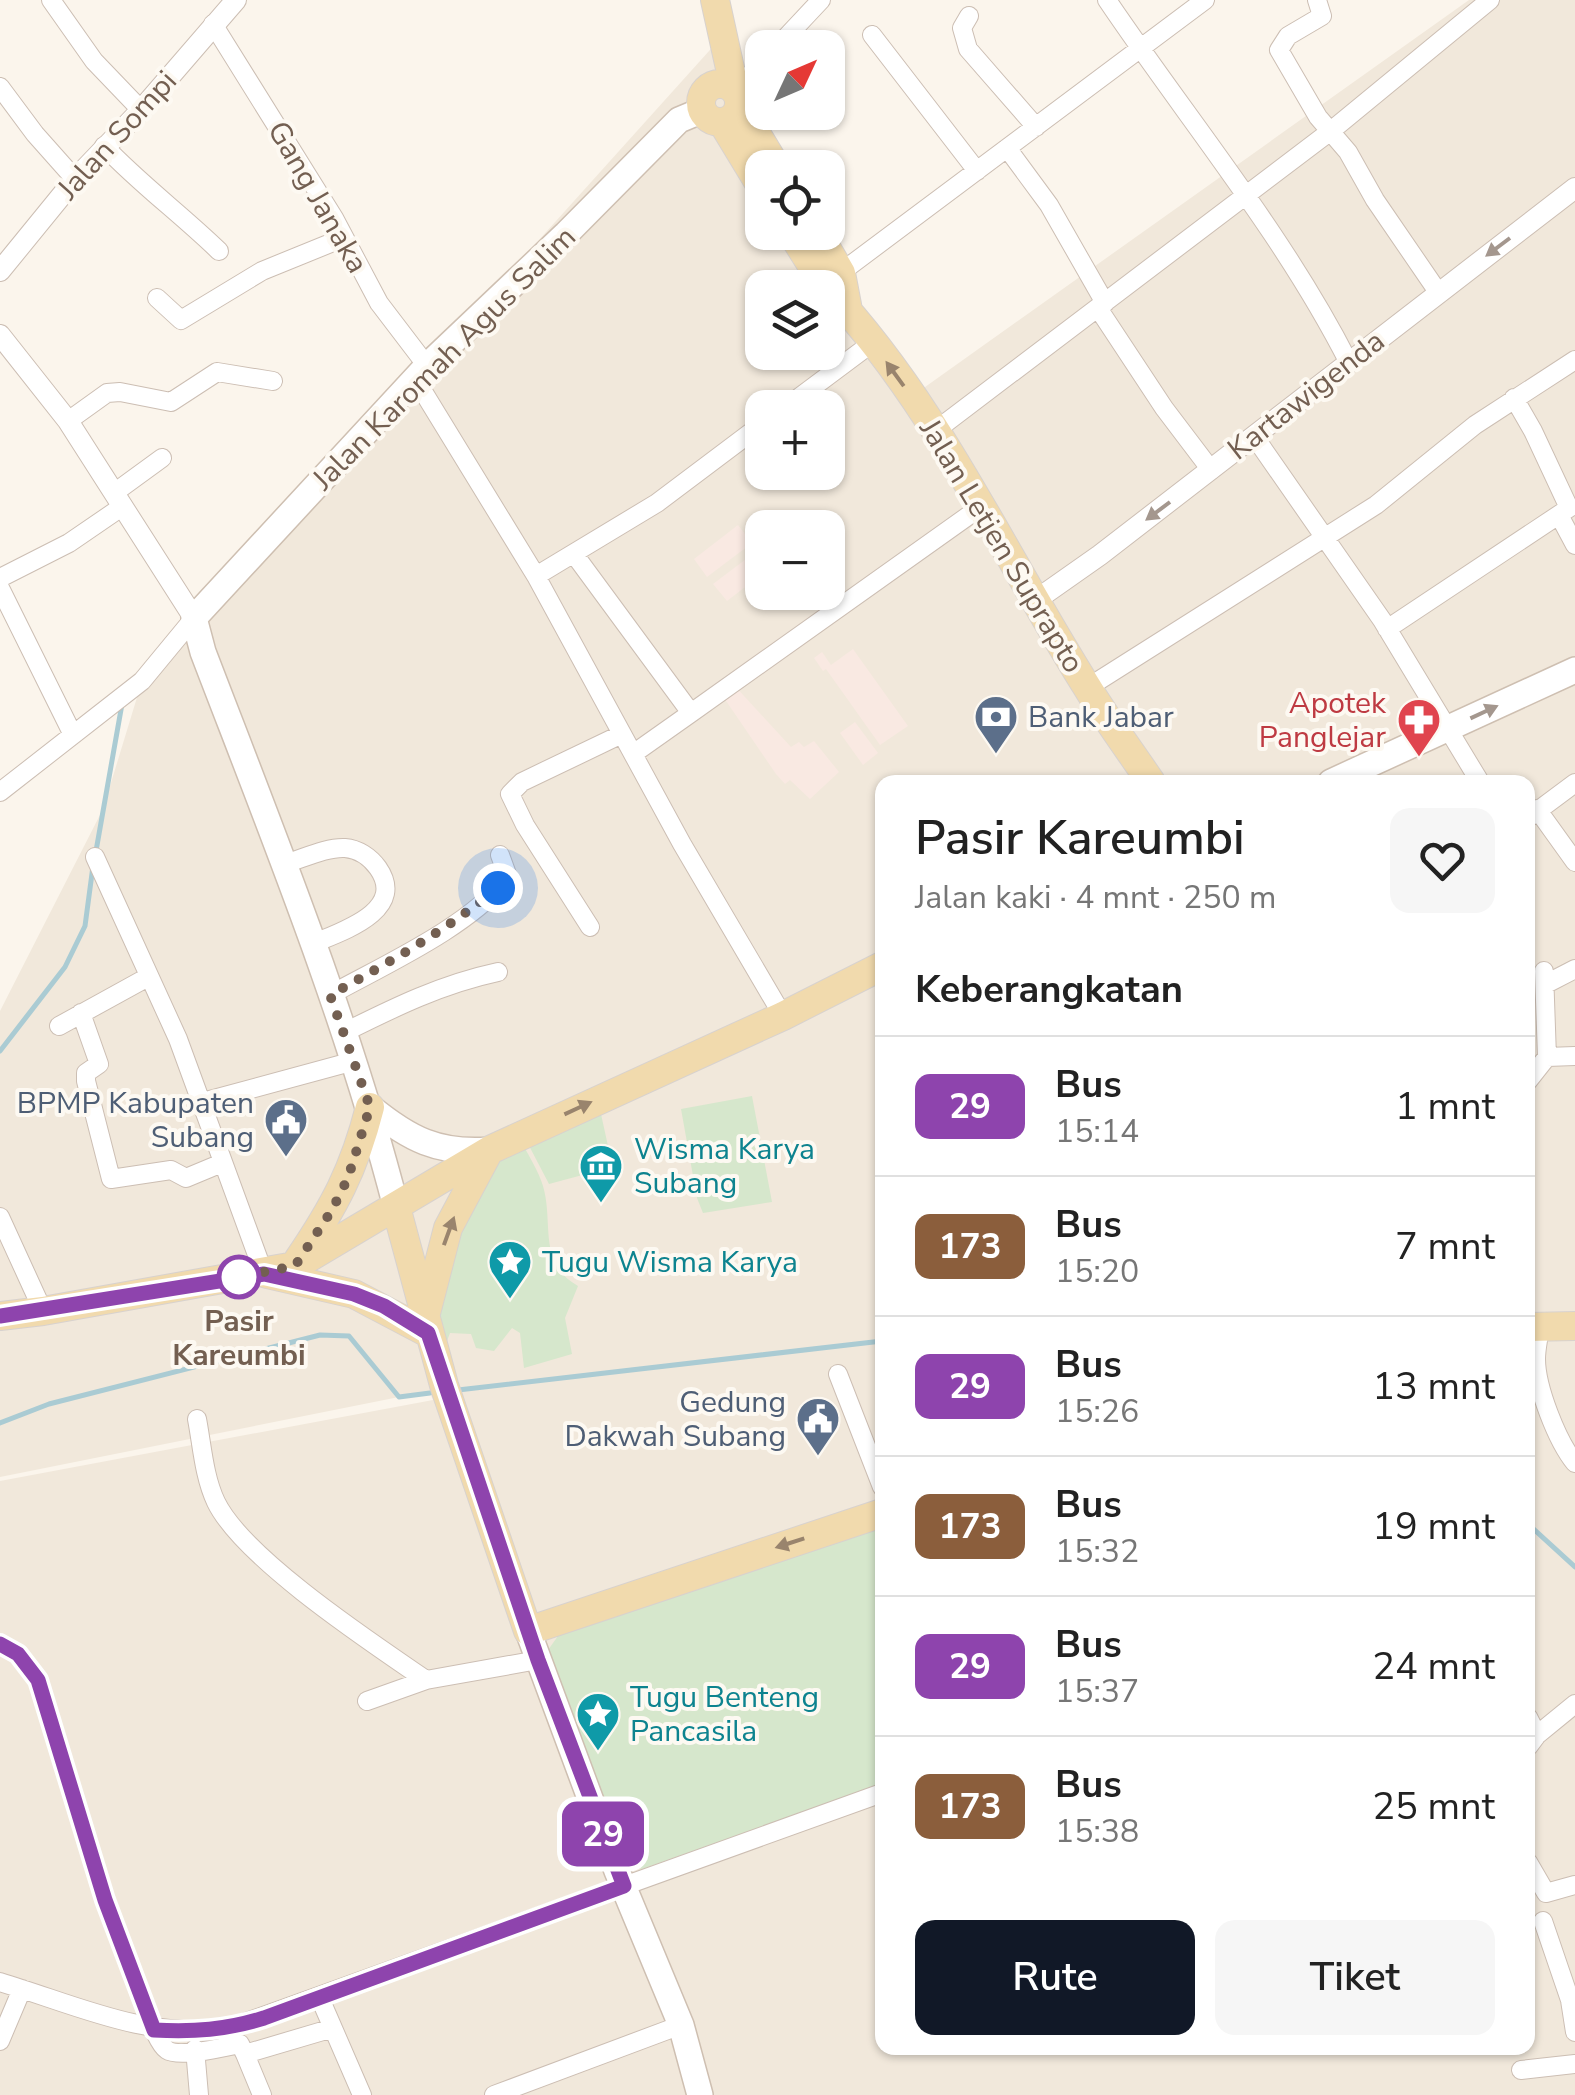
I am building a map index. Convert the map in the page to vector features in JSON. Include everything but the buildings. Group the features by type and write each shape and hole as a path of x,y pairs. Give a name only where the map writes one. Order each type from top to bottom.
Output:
{"main road":[{"path":"718,13 721,104 745,153"},
{"path":"721,104 761,150"},
{"name":"Jalan Karomah Agus Salim","path":"194,618 422,373 679,120 721,104"},
{"name":"Jalan Letjen Suprapto","path":"845,307 935,432 1087,688 1146,775"},
{"path":"194,618 370,1107 426,1326 528,1631 681,2026 700,2095"},
{"path":"1347,775 1575,670"},
{"path":"0,1316 295,1266 490,1150 783,1016 875,970"},
{"path":"370,1107 398,1130 446,1150 490,1150"},
{"path":"295,1266 348,1178 370,1107"},
{"path":"426,1326 448,1228 490,1150"},
{"path":"264,1274 354,1294 426,1326"},
{"path":"1535,1327 1575,1326"},
{"path":"528,1631 875,1515"}],"street":[{"path":"50,0 94,62 141,110"},
{"path":"793,30 821,0"},
{"path":"1107,0 1247,196 1348,361"},
{"path":"845,272 1205,0"},
{"path":"1317,0 1322,16 1288,36 1278,50 1318,117 1332,130 1438,292"},
{"path":"935,432 1332,130 1490,0"},
{"name":"Jalan Sompi","path":"0,271 75,179 141,110 222,9"},
{"name":"Gang Janaka","path":"222,9 379,303 783,1016"},
{"path":"969,16 962,28 968,49 1036,127"},
{"path":"872,35 977,171"},
{"path":"721,104 745,79"},
{"path":"0,87 75,179"},
{"path":"104,146 136,181 186,219 219,251"},
{"path":"1007,148 1049,205 1102,306 1164,408 1211,470"},
{"name":"Kartawigenda","path":"1036,600 1100,555 1575,188"},
{"path":"157,298 181,320 262,271 343,238"},
{"path":"0,335 68,421 194,618 142,681 0,792"},
{"path":"809,390 872,342"},
{"path":"1087,688 1376,505 1514,398 1575,360"},
{"path":"68,421 107,393 171,402 217,372 273,381"},
{"path":"1387,628 1569,508 1514,398"},
{"path":"1254,436 1387,628 1476,775"},
{"path":"536,576 657,503 745,437"},
{"path":"0,578 69,543 162,458"},
{"path":"632,754 982,506"},
{"path":"1559,515 1575,545"},
{"path":"574,554 691,713"},
{"path":"0,588 6,618 72,735"},
{"path":"590,928 525,825 510,794 522,782 622,734"},
{"path":"1535,812 1575,783"},
{"path":"1535,817 1575,862"},
{"path":"284,864 344,848 364,854 382,874 384,894 374,913 364,922 312,944"},
{"path":"330,995 416,948 485,899 507,879 500,855"},
{"path":"95,857 178,1039 264,1274"},
{"path":"1535,1072 1547,1057 1545,978 1575,969"},
{"path":"344,1032 418,995 498,972"},
{"path":"59,1026 148,977"},
{"path":"81,1013 99,1064 86,1073 86,1081 111,1180 171,1170 186,1178 222,1163"},
{"path":"1547,1057 1575,1056"},
{"path":"199,1103 354,1061"},
{"path":"0,1217 44,1311"},
{"path":"1535,1342 1538,1376 1559,1438 1575,1463"},
{"path":"838,1374 875,1469"},
{"path":"198,1419 216,1503 246,1542 364,1637 426,1680"},
{"path":"0,1644 18,1654 38,1680 105,1900 154,2030 172,2053 240,2044 262,2095"},
{"path":"367,1701 426,1680 538,1660"},
{"path":"1535,1738 1575,1704"},
{"path":"0,1982 154,2030 227,2029 875,1796"},
{"path":"1535,1874 1546,1893 1575,1886"},
{"path":"1543,1921 1570,2000 1575,2032"},
{"path":"0,2041 22,1988"},
{"path":"319,1996 362,2095"},
{"path":"494,2095 681,2026"},
{"path":"245,2054 333,2028"},
{"path":"195,2049 200,2095"},
{"path":"1521,2070 1575,2064"}],"shaded area":[{"path":"1469,0 1575,0 1575,2095 0,2095 0,1481 433,1400 430,1393 399,1397 0,1477 0,1011 103,809 142,681 718,41 745,119 745,130 749,130 756,150 745,150 745,250 831,250 842,270 745,270 745,370 845,370 845,275 911,397"},
{"path":"738,525 745,534 745,548 707,577 694,559"},
{"path":"745,560 745,587 727,601 713,584"},
{"path":"853,649 908,726 880,745 814,658 822,652 831,665"},
{"path":"734,685 791,747 799,742 804,747 814,741 839,772 810,799 790,780 785,784 776,774 722,695"},
{"path":"855,722 878,753 863,765 840,733"}],"green space":[{"path":"752,1096 772,1202 703,1213 681,1109"},
{"path":"599,1105 610,1155 601,1170 549,1184 526,1140"},
{"path":"522,1143 543,1186 552,1254 565,1277 578,1286 565,1318 572,1354 524,1368 520,1333 512,1328 494,1351 476,1348 471,1334 450,1333 443,1352 435,1314 455,1230 495,1157"},
{"path":"875,1525 875,1786 642,1869 624,1864 543,1657 563,1629"}],"waterway":[{"path":"96,851 122,704"},
{"path":"0,1051 65,967 85,926 93,866"},
{"path":"0,1423 49,1404 320,1335 349,1336 399,1397 430,1393"},
{"path":"458,1390 875,1342"},
{"path":"1535,1530 1575,1567"}],"bus line":[{"name":"29","path":"0,1316 264,1274 354,1294 384,1306 428,1333 538,1660 624,1886 264,2018 227,2029 154,2030 105,1900 38,1680 18,1654 0,1644"}],"place":[{"name":"Bank Jabar","path":"996,755"},
{"name":"Apotek Panglejar","path":"1419,758"},
{"name":"BPMP Kabupaten Subang","path":"286,1158"},
{"name":"Wisma Karya Subang","path":"601,1204"},
{"name":"Pasir Kareumbi","path":"239,1277"},
{"name":"Tugu Wisma Karya","path":"510,1300"},
{"name":"Gedung Dakwah Subang","path":"818,1457"},
{"name":"Tugu Benteng Pancasila","path":"598,1752"}],"route":[{"path":"239,1277 234,1278 295,1266 332,1210 360,1145 370,1107 330,995 416,948 498,888"}]}
